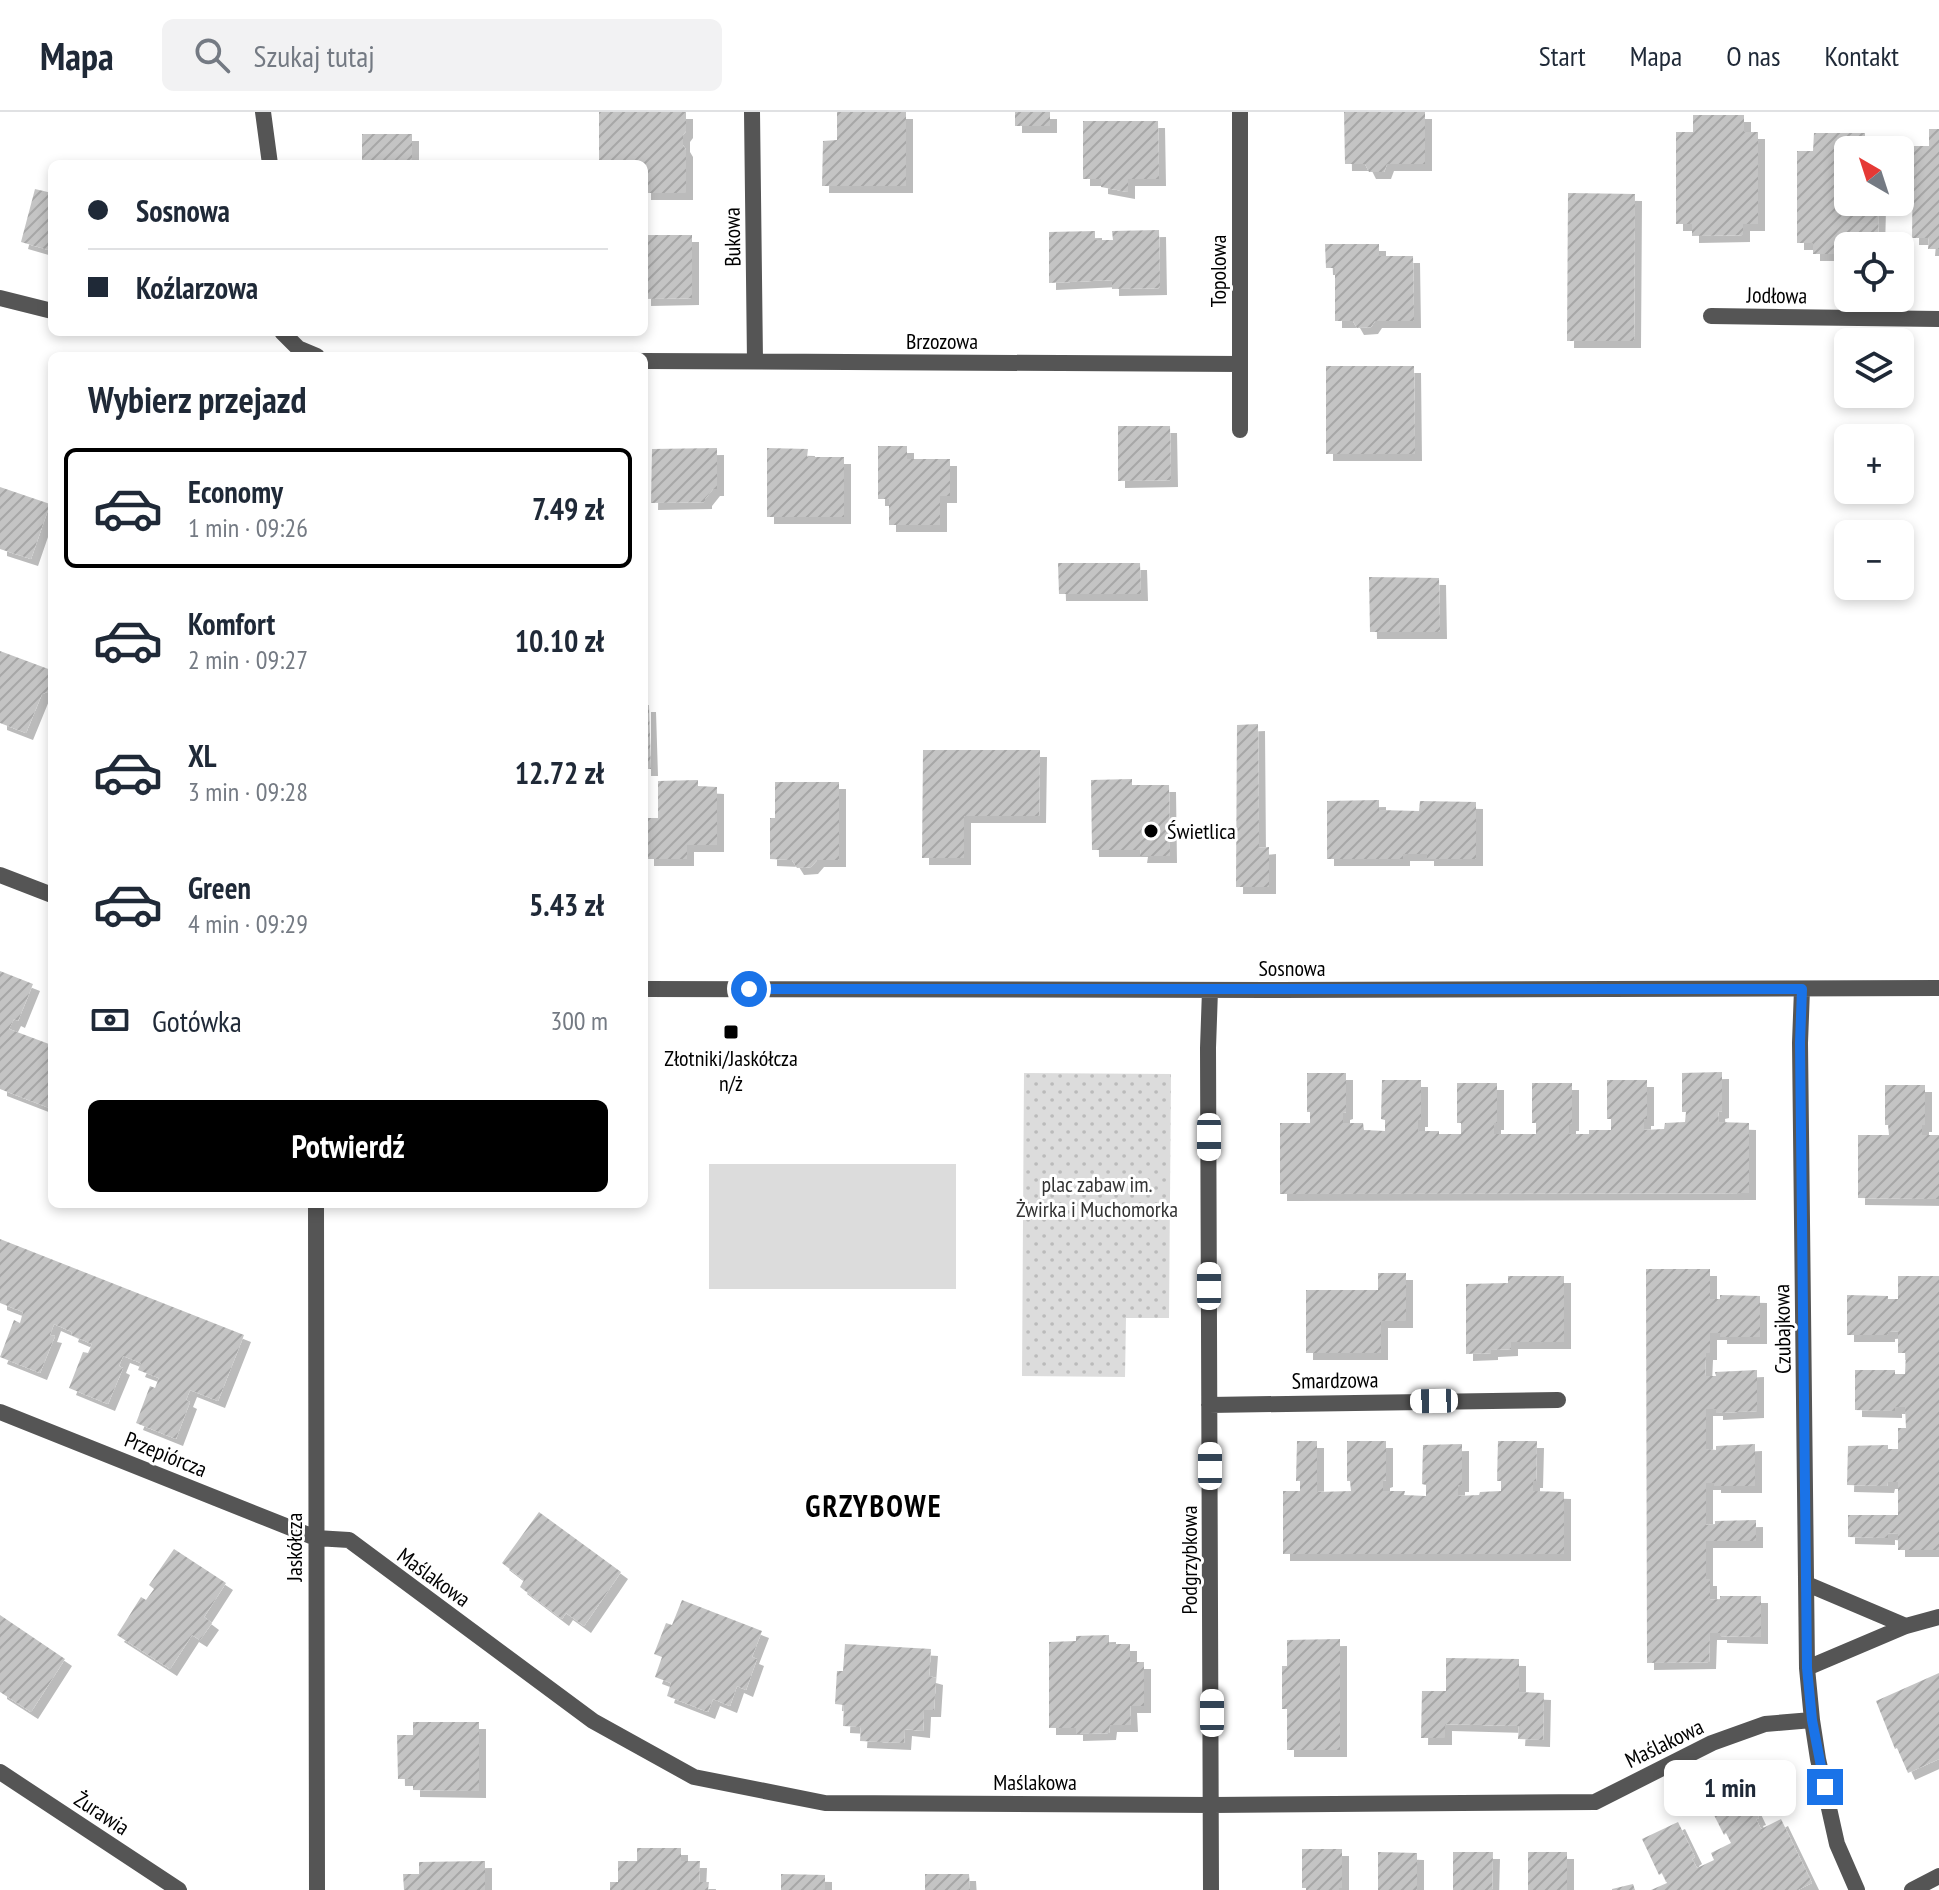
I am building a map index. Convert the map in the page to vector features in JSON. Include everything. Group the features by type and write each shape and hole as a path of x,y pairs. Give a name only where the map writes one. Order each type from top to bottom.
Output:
{"street":[{"path":"263,112 269,160"},
{"name":"Bukowa","path":"752,112 755,361"},
{"name":"Topolowa","path":"1240,112 1240,430"},
{"path":"0,298 48,310"},
{"name":"Jodłowa","path":"1711,316 1939,319"},
{"path":"286,336 298,348 308,352"},
{"name":"Brzozowa","path":"648,361 1240,364"},
{"path":"0,875 48,893"},
{"name":"Sosnowa","path":"648,989 1939,988"},
{"name":"Czubajkowa","path":"1802,989 1807,1668 1812,1720 1837,1844 1857,1890"},
{"name":"Podgrzybkowa","path":"1210,990 1211,1890"},
{"name":"Jaskółcza","path":"316,1208 317,1890"},
{"name":"Smardzowa","path":"1209,1405 1558,1400"},
{"name":"Przepiórcza","path":"0,1412 316,1538"},
{"name":"Maślakowa","path":"316,1538 349,1540 593,1721 694,1777 825,1803 1212,1805 1595,1802 1712,1743 1765,1724 1812,1720"},
{"path":"1807,1584 1906,1626"},
{"path":"1807,1668 1906,1626 1939,1617"},
{"name":"Żurawia","path":"0,1772 179,1890"},
{"path":"1912,1890 1939,1876"}],"green space":[{"name":"plac zabaw im. Żwirka i Muchomorka","path":"1024,1073 1171,1074 1169,1318 1126,1318 1125,1377 1022,1376"},
{"path":"709,1164 956,1164 956,1289 709,1289"}],"building":[{"path":"599,112 686,112 683,145 686,150 686,193 648,193 648,160 599,160"},
{"path":"837,112 906,112 906,186 822,186 823,141 837,140"},
{"path":"1015,112 1050,112 1050,126 1015,126"},
{"path":"1344,112 1425,112 1425,164 1387,164 1384,172 1369,172 1365,164 1345,164"},
{"path":"1693,115 1744,115 1744,132 1758,132 1758,224 1743,224 1743,235 1692,236 1692,224 1676,224 1676,132 1693,132"},
{"path":"1083,121 1158,121 1159,179 1128,179 1128,192 1101,187 1101,179 1083,179"},
{"path":"1929,129 1939,129 1939,249 1928,249 1929,238 1914,238 1912,232 1914,146 1929,146"},
{"path":"1814,133 1865,133 1865,136 1834,136 1834,216 1879,216 1878,232 1834,232 1834,254 1813,254 1813,243 1797,243 1797,151 1813,151"},
{"path":"362,134 412,134 412,160 362,160"},
{"path":"35,189 48,192 48,250 21,242"},
{"path":"1568,193 1635,194 1634,341 1567,341"},
{"path":"1159,230 1160,288 1112,289 1112,280 1049,283 1049,232 1095,231 1095,240 1113,240 1112,231"},
{"path":"648,235 692,235 692,298 648,299"},
{"path":"1325,244 1379,244 1379,256 1413,256 1414,321 1375,321 1371,327 1357,328 1353,321 1335,321 1335,268 1326,268"},
{"path":"1326,366 1414,366 1415,454 1326,454"},
{"path":"1118,426 1170,426 1171,480 1118,481"},
{"path":"878,446 907,446 907,459 950,459 950,496 940,496 940,525 889,525 889,499 878,499"},
{"path":"717,448 717,489 713,489 705,502 651,503 652,449"},
{"path":"767,448 808,449 807,457 844,457 844,517 767,517"},
{"path":"0,487 48,503 31,559 0,549"},
{"path":"1058,563 1140,563 1141,594 1059,594"},
{"path":"1369,577 1439,578 1440,632 1370,632"},
{"path":"0,651 48,669 48,692 42,694 26,733 0,723"},
{"path":"648,705 649,705 651,769 648,769"},
{"path":"1258,724 1259,848 1269,847 1269,887 1236,887 1237,725"},
{"path":"923,750 1040,750 1039,816 964,816 964,858 922,858"},
{"path":"1132,779 1132,785 1169,785 1170,856 1140,856 1141,850 1092,850 1091,780"},
{"path":"698,780 698,786 717,787 717,845 687,845 687,859 648,859 648,818 658,818 658,781"},
{"path":"775,782 839,782 839,860 817,860 811,867 797,868 792,860 770,859 770,818 775,818"},
{"path":"1379,800 1379,810 1419,811 1420,801 1476,802 1476,859 1427,859 1427,854 1403,854 1403,859 1327,859 1327,801"},
{"path":"0,971 33,984 18,1021 14,1019 9,1029 48,1044 48,1107 0,1089"},
{"path":"1722,1072 1719,1122 1749,1123 1749,1193 1280,1194 1280,1123 1310,1123 1307,1073 1346,1073 1343,1123 1363,1123 1364,1130 1385,1131 1385,1120 1381,1119 1382,1080 1421,1080 1418,1131 1439,1131 1439,1134 1461,1134 1461,1123 1457,1123 1457,1083 1497,1083 1494,1134 1536,1134 1536,1123 1532,1123 1532,1083 1572,1083 1572,1124 1569,1124 1569,1134 1589,1134 1589,1130 1611,1130 1611,1119 1607,1119 1607,1080 1647,1080 1644,1130 1664,1129 1665,1123 1685,1122 1682,1073"},
{"path":"1885,1085 1925,1085 1922,1135 1939,1135 1939,1199 1858,1198 1858,1135 1889,1135 1888,1125 1885,1125"},
{"path":"0,1239 244,1335 218,1401 190,1390 186,1400 190,1402 176,1439 136,1423 150,1386 155,1388 159,1378 138,1370 141,1363 123,1356 119,1366 123,1368 108,1404 69,1388 83,1352 88,1353 92,1344 54,1324 50,1335 55,1336 40,1373 0,1357 14,1320 20,1323 23,1312 0,1303"},
{"path":"1646,1269 1710,1269 1710,1299 1720,1299 1720,1295 1760,1296 1760,1337 1720,1337 1720,1333 1710,1333 1705,1376 1716,1376 1715,1372 1757,1370 1757,1411 1716,1413 1716,1409 1706,1409 1706,1449 1755,1444 1755,1486 1714,1486 1714,1483 1706,1483 1706,1525 1715,1524 1715,1521 1756,1520 1756,1541 1706,1541 1706,1579 1710,1579 1710,1600 1720,1599 1720,1596 1761,1596 1761,1637 1710,1633 1709,1662 1647,1663"},
{"path":"1378,1273 1406,1273 1406,1321 1381,1321 1381,1353 1306,1353 1306,1290 1378,1290"},
{"path":"1508,1276 1564,1276 1564,1342 1511,1342 1511,1349 1466,1354 1466,1284 1508,1283"},
{"path":"1898,1276 1939,1276 1939,1550 1898,1550 1898,1534 1888,1533 1888,1538 1848,1537 1848,1515 1898,1515 1898,1482 1888,1482 1887,1486 1847,1485 1848,1446 1888,1445 1888,1449 1898,1449 1898,1428 1906,1428 1905,1407 1895,1407 1895,1411 1855,1410 1855,1370 1895,1370 1895,1374 1905,1374 1906,1353 1898,1353 1898,1331 1888,1332 1888,1335 1847,1335 1847,1295 1898,1299"},
{"path":"1297,1441 1317,1441 1317,1492 1351,1491 1350,1481 1347,1481 1347,1441 1386,1441 1383,1491 1405,1491 1404,1495 1426,1496 1426,1485 1422,1484 1423,1445 1462,1444 1462,1485 1458,1485 1458,1496 1501,1491 1501,1481 1497,1481 1498,1441 1537,1441 1533,1491 1564,1492 1564,1554 1283,1554 1283,1491 1300,1491 1300,1481 1296,1481"},
{"path":"539,1512 621,1572 584,1626 566,1613 562,1619 520,1587 524,1580 502,1563"},
{"path":"174,1549 226,1583 204,1617 212,1623 200,1640 192,1635 170,1669 117,1635 141,1597 146,1600 154,1589 149,1585"},
{"path":"682,1600 762,1631 752,1657 757,1659 746,1690 737,1686 730,1706 713,1699 708,1712 667,1696 671,1683 655,1677 662,1657 654,1654 666,1623 672,1625"},
{"path":"0,1615 65,1659 31,1712 0,1692"},
{"path":"1109,1635 1109,1644 1130,1644 1130,1662 1144,1662 1144,1706 1130,1706 1131,1725 1110,1725 1109,1733 1076,1734 1076,1728 1049,1728 1049,1642 1076,1641 1076,1636"},
{"path":"1340,1639 1340,1750 1287,1750 1287,1709 1282,1709 1282,1666 1287,1666 1287,1640"},
{"path":"845,1644 931,1649 929,1676 936,1678 934,1710 924,1710 923,1731 905,1729 904,1743 860,1741 861,1727 843,1726 844,1705 835,1704 837,1671 843,1671"},
{"path":"1446,1658 1519,1659 1519,1692 1544,1693 1543,1740 1518,1739 1519,1726 1445,1724 1445,1738 1421,1738 1422,1691 1446,1691"},
{"path":"1939,1673 1939,1759 1908,1773 1876,1701"},
{"path":"413,1722 479,1722 479,1791 413,1790 413,1779 398,1779 397,1735 413,1735"},
{"path":"1742,1782 1761,1829 1781,1819 1812,1883 1798,1890 1651,1890 1667,1883 1662,1873 1659,1875 1642,1839 1678,1822 1697,1868 1714,1860 1711,1853 1731,1843 1706,1799"},
{"path":"637,1848 681,1848 681,1861 700,1861 699,1882 709,1882 708,1890 610,1890 610,1882 618,1882 618,1861 637,1861"},
{"path":"1302,1849 1342,1849 1342,1888 1302,1888"},
{"path":"1378,1852 1417,1853 1417,1890 1378,1890"},
{"path":"1453,1852 1493,1852 1492,1890 1453,1890"},
{"path":"1528,1852 1567,1852 1567,1890 1528,1890"},
{"path":"485,1861 485,1890 404,1890 403,1874 419,1874 419,1862"},
{"path":"781,1874 825,1875 825,1890 781,1890"},
{"path":"925,1874 969,1874 970,1890 925,1890"},
{"path":"1633,1884 1635,1890 1612,1890 1612,1889"}],"place":[{"name":"Świetlica","path":"1151,831"},
{"name":"Złotniki/Jaskółcza n/ż","path":"731,1032"}],"district":[{"name":"GRZYBOWE","path":"874,1505"}],"route":[{"path":"749,989 1802,989 1807,1668 1812,1720 1825,1787"}]}
